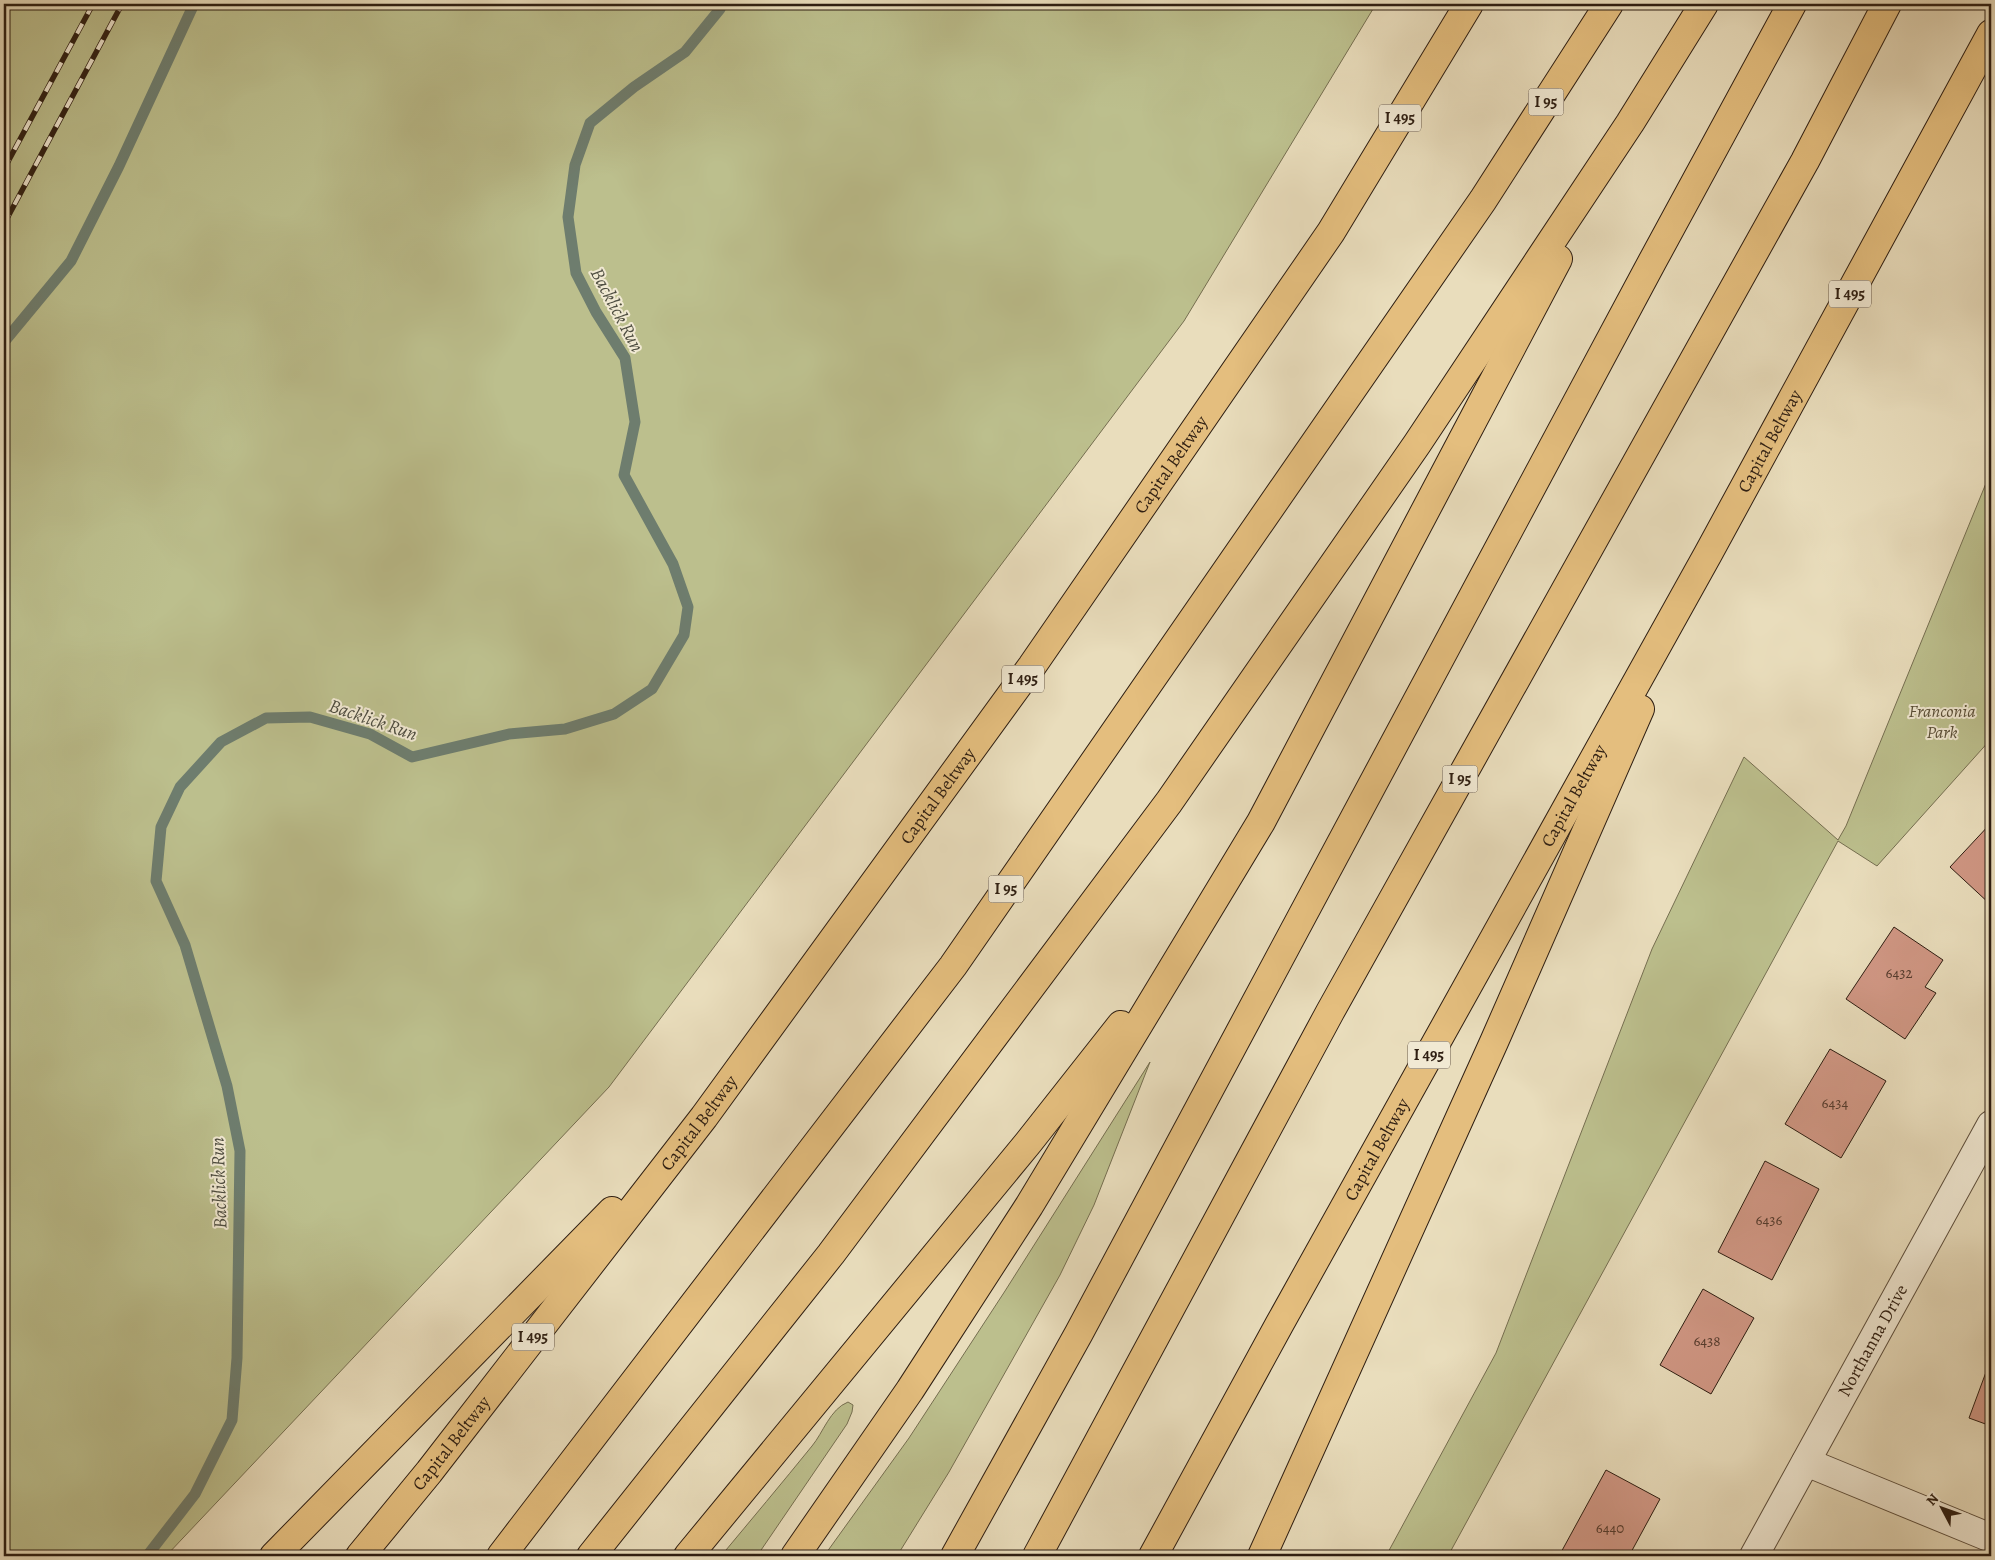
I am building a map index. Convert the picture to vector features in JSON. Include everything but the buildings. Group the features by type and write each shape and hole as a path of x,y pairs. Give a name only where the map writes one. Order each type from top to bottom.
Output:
{"highway":[{"name":"Capital Beltway","path":"360,1556 428,1472 704,1117 1032,666 1331,232 1469,4"},
{"name":"I 95","path":"500,1556 953,966 1483,200 1609,4"},
{"path":"591,1556 830,1254 1170,802 1417,444 1630,123 1704,4"},
{"path":"955,1556 1079,1333 1792,4"},
{"name":"I 95","path":"1037,1556 1330,1012 1800,170 1887,4"},
{"name":"Capital Beltway","path":"1153,1556 1284,1316 1708,554 1991,34"},
{"path":"795,1556 910,1390 1029,1206 1261,822 1630,123"},
{"path":"1262,1556 1490,1051 1708,554"},
{"path":"688,1556 1028,1143 1195,932"},
{"path":"274,1556 704,1117"},
{"path":"941,1556 1079,1333"}],"street":[{"name":"Northanna Drive","path":"1754,1556 1991,1125"},
{"path":"1806,1462 1991,1538"}],"green space":[{"path":"4,4 1376,4 1184,321 609,1087 166,1556 4,1556"},
{"name":"Franconia Park","path":"1991,471 1991,739 1877,866 1838,841 1448,1556 1386,1556 1496,1353 1652,949 1744,757 1838,840 1846,826"},
{"path":"1150,1062 1094,1205 1060,1275 949,1472 897,1556 824,1556 909,1438"},
{"path":"848,1402 853,1405 847,1424 757,1556 721,1556 816,1441 836,1410"}],"waterway":[{"path":"4,363 4,342 71,261 119,166 194,4"},
{"name":"Backlick Run","path":"147,1556 195,1494 232,1420 237,1358 240,1151 227,1086 185,945 156,881 161,827 180,787 221,742 266,718 310,717 370,734 412,757 509,734 565,729 614,714 652,689 684,635 688,607 673,564 624,475 635,422 625,358 596,312 576,273 568,217 575,165 590,123 634,87 685,52 722,4"}],"railway":[{"path":"4,169 93,4"},
{"path":"4,224 122,4"}]}
